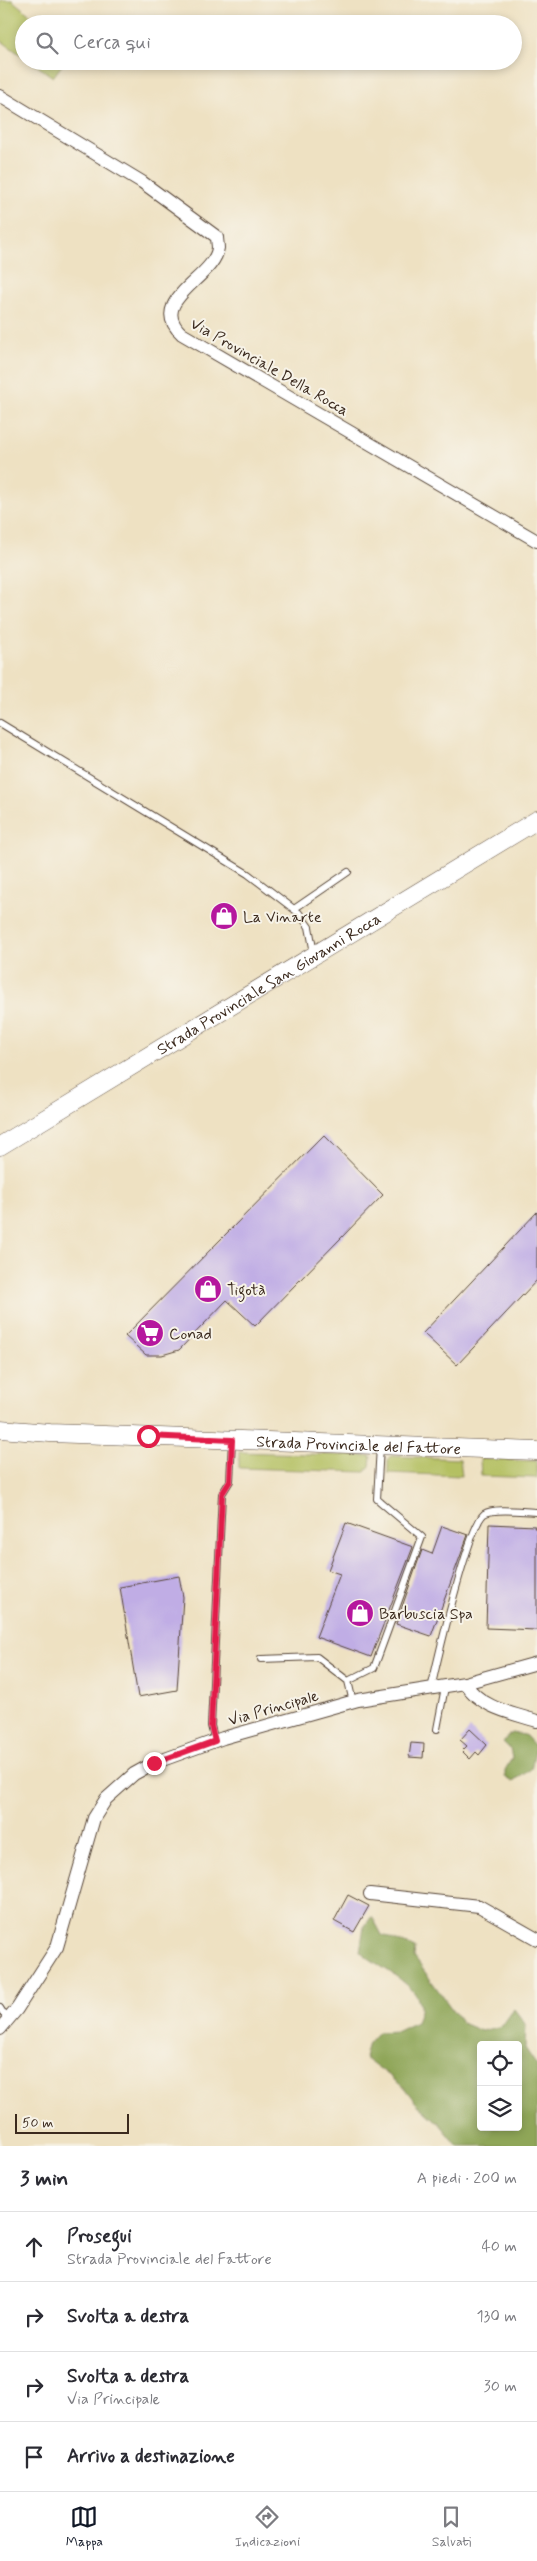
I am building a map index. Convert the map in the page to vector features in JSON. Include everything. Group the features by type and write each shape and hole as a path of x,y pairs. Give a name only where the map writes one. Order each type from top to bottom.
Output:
{"main road":[{"name":"Strada Provinciale San Giovanni Rocca","path":"0,1146 537,820"},
{"name":"Strada Provinciale del Fattore","path":"0,1429 537,1451"}],"street":[{"name":"Via Provinciale Della Rocca","path":"0,96 142,182 217,236 218,249 210,263 173,306 171,319 173,326 182,334 537,541"},
{"name":"Via Principale","path":"2,2019 17,2009 57,1947 94,1818 106,1798 134,1774 154,1763 215,1741 353,1702 384,1695 445,1688 537,1663"},
{"path":"465,1683 469,1691 494,1707 537,1721"},
{"path":"370,1894 479,1906 537,1939"}],"lane":[{"path":"0,723 232,863 294,909 309,926 314,955"},
{"path":"294,909 348,872"},
{"path":"215,1741 211,1726 222,1494 230,1481 232,1440"},
{"path":"348,1681 374,1668 422,1537 377,1499 380,1446"},
{"path":"431,1689 449,1612 474,1533 483,1515 493,1511 537,1512"},
{"path":"261,1659 317,1657 348,1681 353,1702"},
{"path":"437,1729 445,1688"}],"green space":[{"path":"0,0 12,0 30,15 15,15 15,51 0,40"},
{"path":"43,70 58,70 53,77"},
{"path":"239,1452 371,1456 370,1466 365,1472 239,1468"},
{"path":"391,1456 460,1459 462,1476 388,1473 388,1460"},
{"path":"480,1459 537,1461 537,1478 481,1476"},
{"path":"511,1733 525,1735 536,1747 531,1769 513,1782 505,1777 505,1770 512,1758 510,1749 503,1742"},
{"path":"372,1916 382,1935 415,1948 414,1957 462,2023 481,2031 502,2026 514,2009 526,2025 525,2048 537,2066 537,2146 458,2146 440,2124 417,2104 402,2085 364,2057 368,2043 378,2032 398,2031 416,2022 420,2008 417,1998 404,1982 360,1951 364,1927"}],"building":[{"path":"324,1135 383,1195 255,1326 227,1300 179,1350 162,1355 146,1355 125,1336"},
{"path":"537,1212 537,1280 457,1365 423,1333"},
{"path":"346,1523 413,1547 371,1657 316,1637 340,1574 328,1570"},
{"path":"489,1524 535,1526 534,1528 537,1528 537,1630 486,1628"},
{"path":"442,1526 468,1535 431,1636 396,1624 422,1550 432,1554"},
{"path":"179,1576 183,1597 177,1690 138,1697 120,1587"},
{"path":"470,1729 487,1745 479,1755 476,1752 470,1759 462,1751 467,1746 460,1740"},
{"path":"411,1743 424,1744 423,1758 409,1757"},
{"path":"348,1895 369,1906 354,1932 334,1921"}],"place":[{"name":"La Vinarte","path":"224,916"},
{"name":"Tigotà","path":"208,1289"},
{"name":"Conad","path":"150,1333"},
{"name":"Barbuscia Spa","path":"360,1613"}],"route":[{"path":"148,1436 232,1440 230,1481 222,1494 211,1726 215,1741 154,1763"}]}
